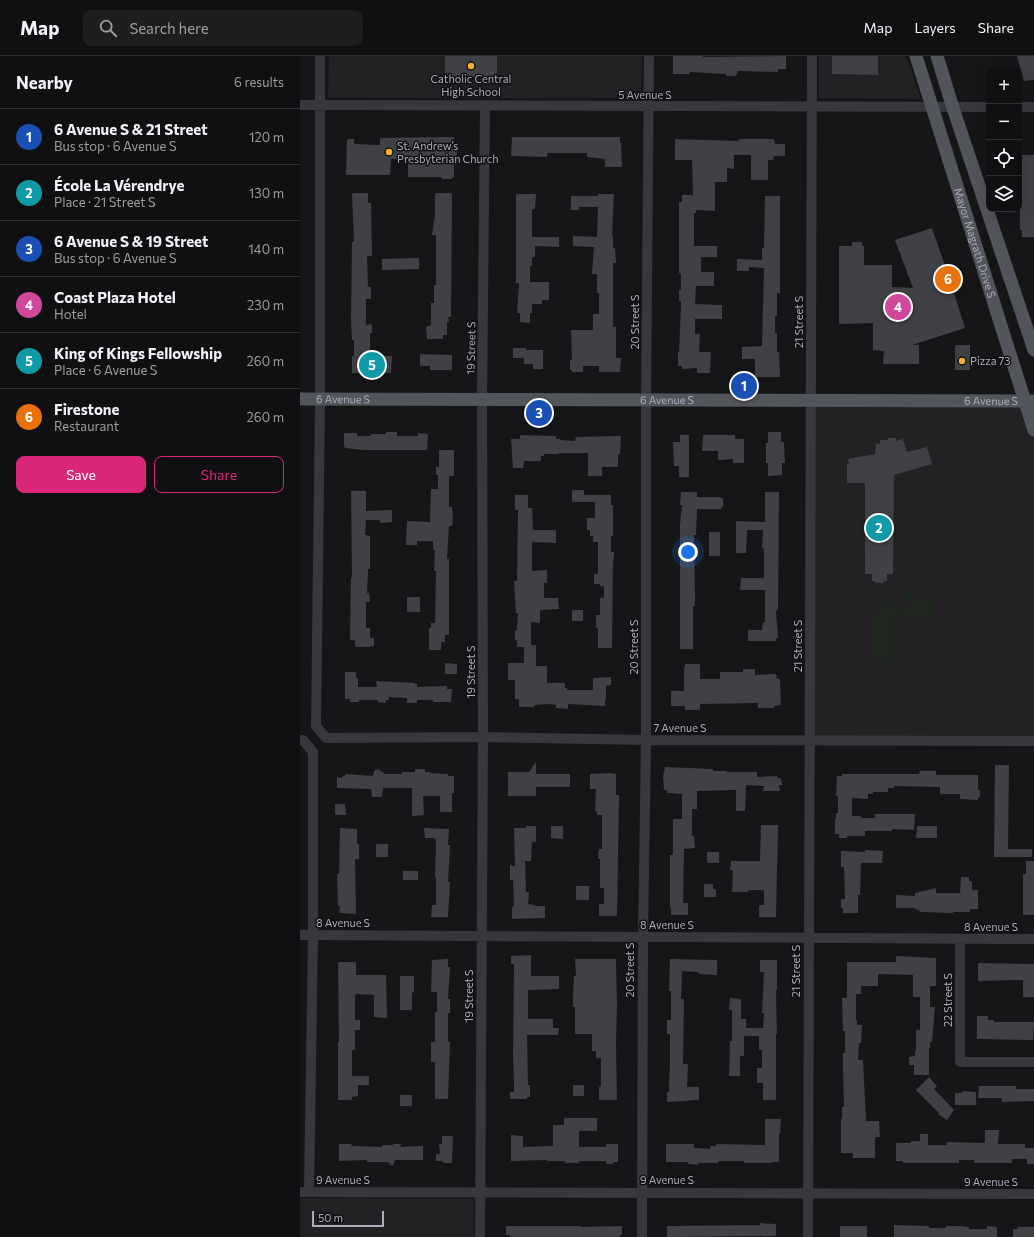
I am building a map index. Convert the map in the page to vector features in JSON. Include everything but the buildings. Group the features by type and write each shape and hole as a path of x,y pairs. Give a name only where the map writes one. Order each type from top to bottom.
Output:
{"main road":[{"name":"Mayor Magrath Drive S","path":"916,56 1030,401 1034,430"},
{"name":"Mayor Magrath Drive S","path":"937,56 1034,350"},
{"name":"6 Avenue S","path":"300,399 1030,401"}],"street":[{"path":"320,56 320,399"},
{"name":"20 Street S","path":"642,1237 642,937 646,740 646,400 649,56"},
{"name":"21 Street S","path":"808,1237 812,56"},
{"name":"5 Avenue S","path":"300,105 485,107 986,107"},
{"name":"19 Street S","path":"480,1237 483,737 482,400 485,107"},
{"path":"1022,107 1034,107"},
{"name":"7 Avenue S","path":"320,399 316,726 326,738 483,737 646,740 1034,741"},
{"path":"302,740 313,752 313,935 304,1192"},
{"name":"8 Avenue S","path":"300,935 1034,939"},
{"name":"22 Street S","path":"960,939 960,1062 1034,1062"},
{"name":"9 Avenue S","path":"304,1192 1034,1194"}],"shaded area":[{"path":"329,56 642,56 641,98 328,98"},
{"path":"819,56 906,56 921,99 819,98"},
{"path":"811,401 1025,401 1034,430 1034,741 809,740"},
{"path":"913,586 917,586 919,589 913,594 918,600 933,600 933,618 893,618 892,662 873,661 873,616 881,616 881,603 894,603 894,611 900,611 900,609 906,609 909,607 908,600 903,594"},
{"path":"300,1198 474,1199 474,1237 300,1237"}],"place":[{"name":"Catholic Central High School","path":"471,66"},
{"name":"St. Andrew’s Presbyterian Church","path":"389,152"},
{"name":"Firestone","path":"948,279"},
{"name":"Coast Plaza Hotel","path":"898,307"},
{"name":"Pizza 73","path":"962,361"},
{"name":"King of Kings Fellowship","path":"372,365"},
{"name":"6 Avenue S & 21 Street","path":"744,386"},
{"name":"6 Avenue S & 19 Street","path":"539,413"},
{"name":"École La Vérendrye","path":"879,528"}]}
